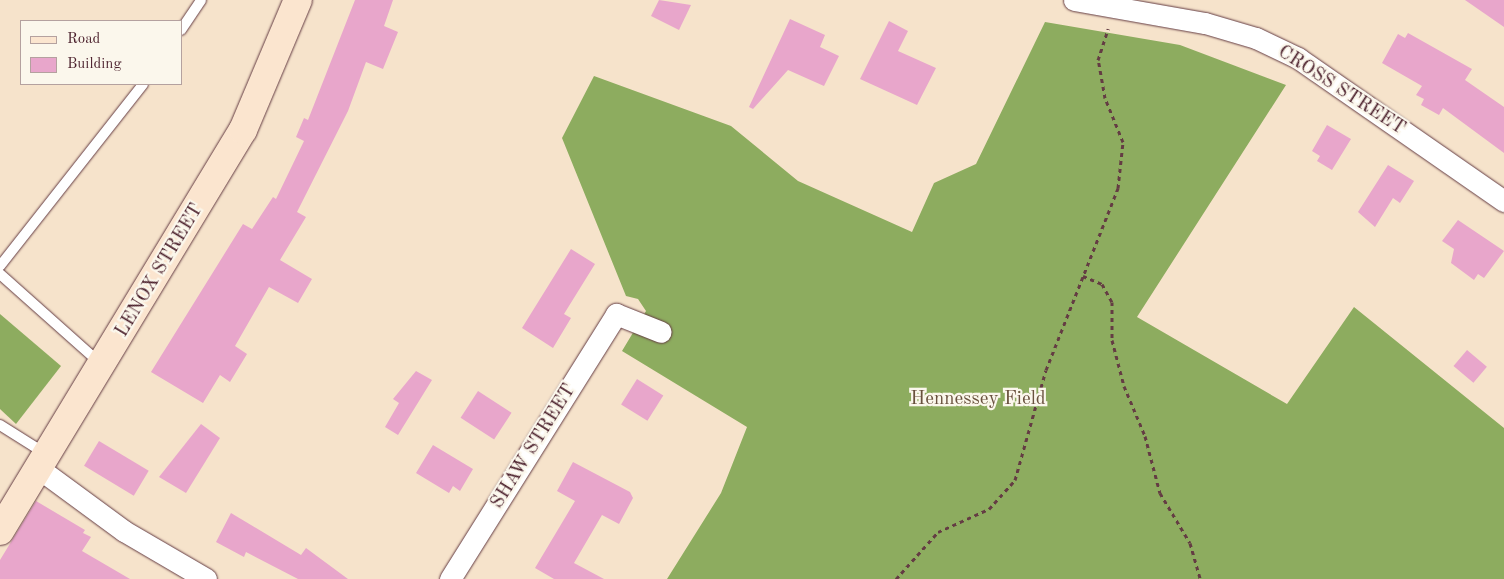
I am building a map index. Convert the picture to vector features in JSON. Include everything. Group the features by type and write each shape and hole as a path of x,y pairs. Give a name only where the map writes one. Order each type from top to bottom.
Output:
{"street":[{"name":"LENOX STREET","path":"0,531 45,463 104,366 243,130 298,0"},
{"name":"CROSS STREET","path":"1074,0 1205,24 1256,38 1298,58 1504,201"},
{"name":"SHAW STREET","path":"450,579 616,314 661,332"},
{"path":"45,463 124,531 206,579"}],"lane":[{"path":"182,28 201,0"},
{"path":"0,266 141,85"},
{"path":"0,274 104,366"},
{"path":"0,425 45,463"}],"path":[{"path":"896,579 938,532 989,510 1015,480 1046,370 1069,320 1083,276 1118,188 1123,142 1105,98 1098,60 1116,8"},
{"path":"1083,276 1102,284 1112,302 1112,340 1124,386 1145,436 1160,493 1190,543 1200,579"}],"green space":[{"name":"Hennessey Field","path":"1045,22 1180,45 1286,85 1137,317 1287,404 1354,307 1504,428 1504,579 667,579 721,493 747,427 622,351 646,311 638,299 626,296 562,138 594,76 731,126 798,181 912,232 934,183 976,164"},
{"path":"0,314 61,366 16,424 0,409"}],"building":[{"path":"355,0 393,0 384,26 398,32 383,69 366,62 348,111 297,212 306,217 280,260 312,279 298,303 269,287 235,346 247,354 230,382 220,375 203,403 151,372 243,224 252,229 273,197 276,199 304,141 296,137 304,118 308,120"},
{"path":"659,0 691,5 679,30 651,16"},
{"path":"1465,0 1504,0 1504,27"},
{"path":"790,19 825,35 820,47 839,56 824,86 788,70 753,109 749,107"},
{"path":"889,21 908,31 898,51 936,68 917,105 860,79"},
{"path":"1408,33 1472,69 1465,80 1504,107 1504,153 1443,108 1439,115 1421,105 1424,99 1416,95 1422,86 1382,63 1398,34 1405,38"},
{"path":"1327,125 1351,139 1332,170 1317,161 1320,156 1312,151"},
{"path":"1388,165 1414,181 1400,203 1393,198 1375,227 1358,212"},
{"path":"1458,220 1504,251 1484,278 1478,274 1474,280 1451,263 1454,249 1442,241"},
{"path":"571,249 595,264 564,314 571,318 553,348 522,328"},
{"path":"1467,350 1487,367 1473,383 1454,366"},
{"path":"416,371 432,380 398,435 385,427 399,403 393,399"},
{"path":"637,379 663,395 647,421 621,404"},
{"path":"478,391 512,413 494,440 461,418"},
{"path":"201,424 220,438 186,493 159,477"},
{"path":"99,441 149,471 134,496 84,466"},
{"path":"433,445 473,469 460,491 453,486 449,493 416,473"},
{"path":"573,462 630,492 633,498 619,524 602,515 574,563 604,579 554,579 535,568 575,501 557,491"},
{"path":"36,501 85,530 83,533 91,537 82,551 130,579 0,579 0,560"},
{"path":"231,513 301,555 306,548 348,579 298,579 246,552 244,557 216,542"}]}
